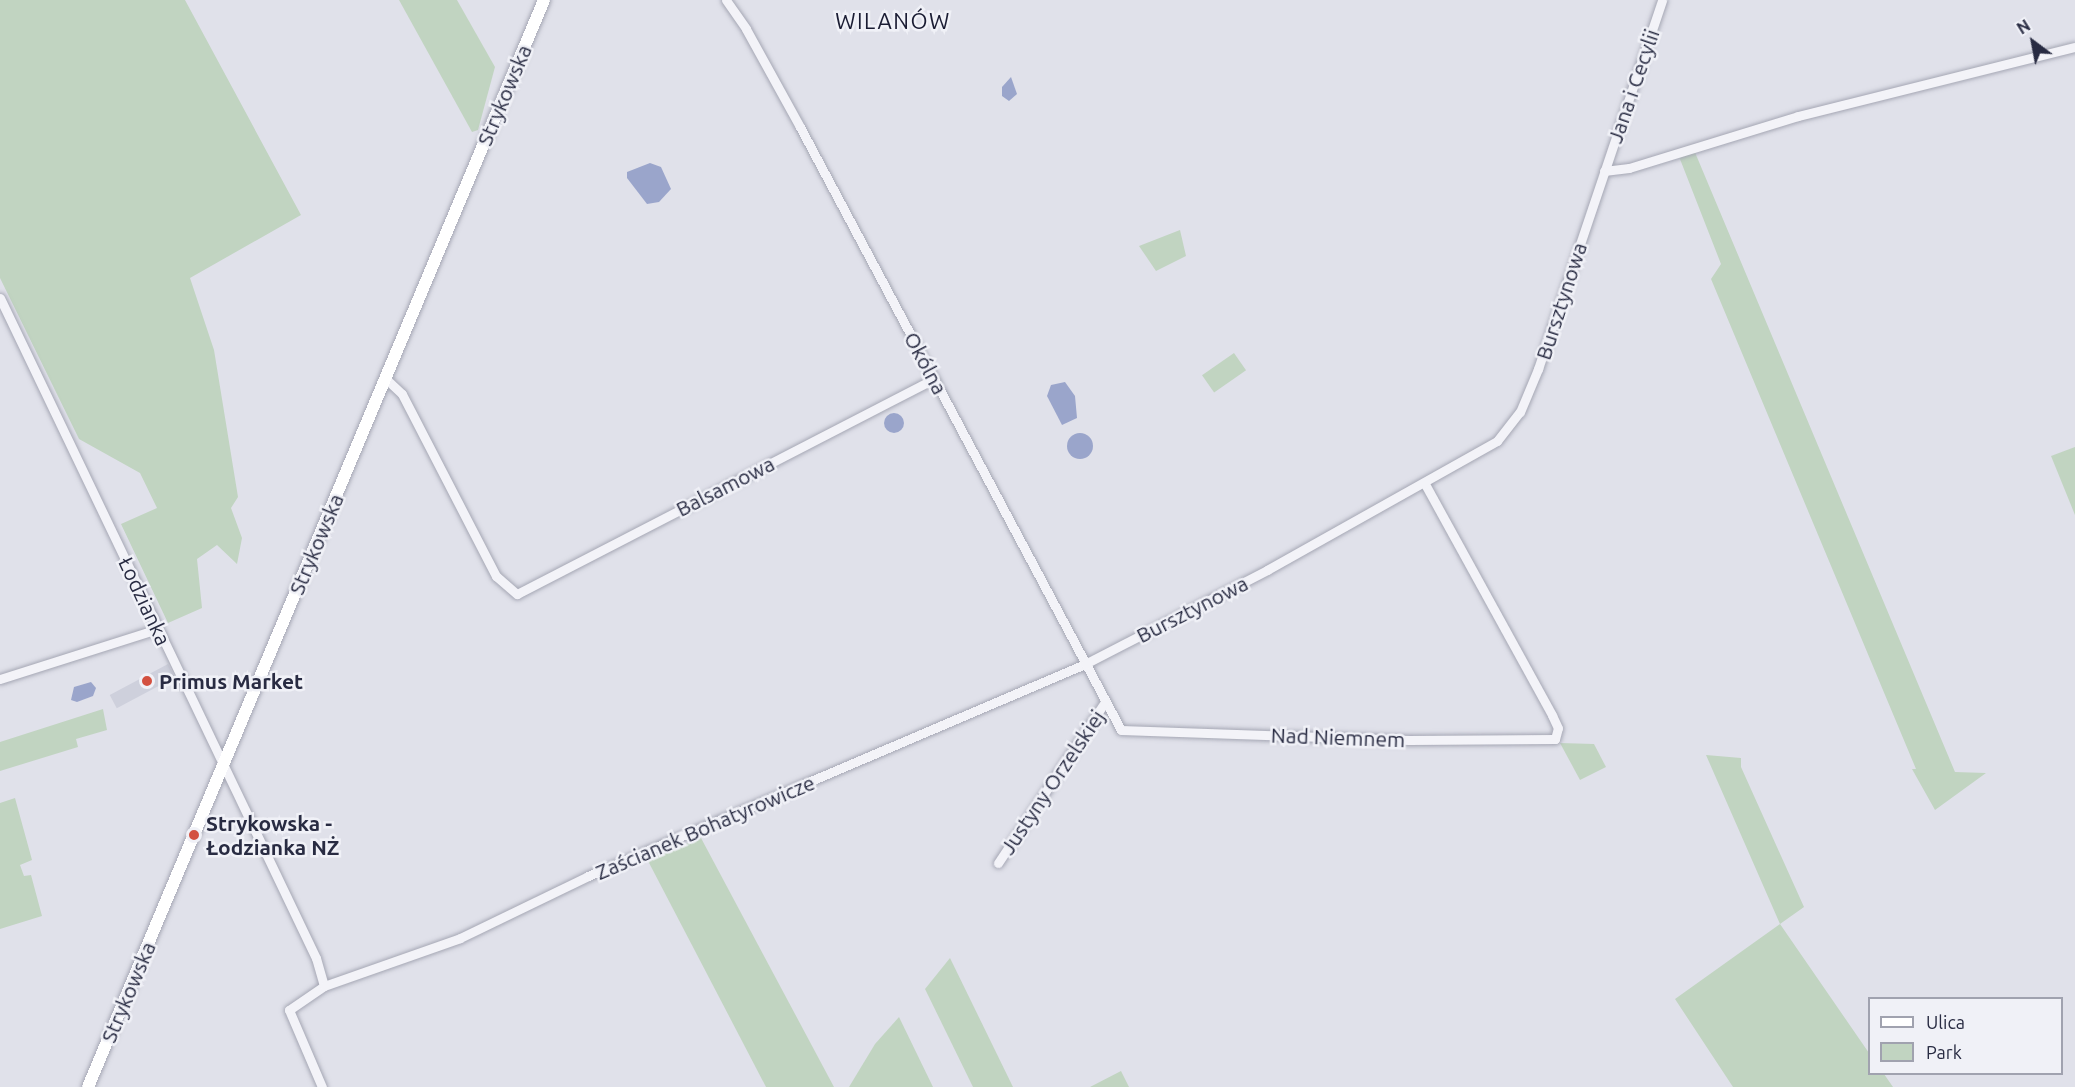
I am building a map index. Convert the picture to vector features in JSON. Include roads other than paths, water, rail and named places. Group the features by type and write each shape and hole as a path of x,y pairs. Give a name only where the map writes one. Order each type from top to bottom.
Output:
{"main road":[{"name":"Strykowska","path":"88,1087 543,0"}],"street":[{"name":"Okólna","path":"726,0 746,29 1121,730"},
{"name":"Jana i Cecylii","path":"1604,171 1662,0"},
{"path":"1604,171 1629,168 1798,116 2075,47"},
{"name":"Bursztynowa","path":"1085,664 1425,484 1497,441 1520,412 1550,337 1604,171"},
{"name":"Łodzianka","path":"0,298 316,958 324,986"},
{"name":"Balsamowa","path":"385,378 402,394 496,576 517,594 934,379"},
{"name":"Nad Niemnem","path":"1121,730 1409,740 1555,739 1558,728 1552,715 1425,484"},
{"path":"0,679 158,629"},
{"name":"Zaścianek Bohatyrowicze","path":"324,986 460,938 588,876 1085,664"},
{"name":"Justyny Orzelskiej","path":"998,863 1105,702"},
{"path":"322,1087 289,1010 324,986"}],"water":[{"path":"1011,77 1017,94 1009,101 1002,96 1002,87"},
{"path":"650,163 661,167 671,189 659,202 647,204 627,178 627,172"},
{"path":"1065,382 1075,396 1077,418 1062,425 1047,396 1051,385"},
{"path":"894,413 901,416 904,423 901,430 894,433 887,430 884,423 887,416"},
{"path":"1080,433 1089,437 1093,446 1089,455 1080,459 1071,455 1067,446 1071,437"},
{"path":"91,682 96,688 93,696 77,702 71,700 74,687"}],"place":[{"name":"Primus Market","path":"147,681"},
{"name":"Strykowska - Łodzianka NŻ","path":"194,835"}],"district":[{"name":"WILANÓW","path":"893,21"}]}
